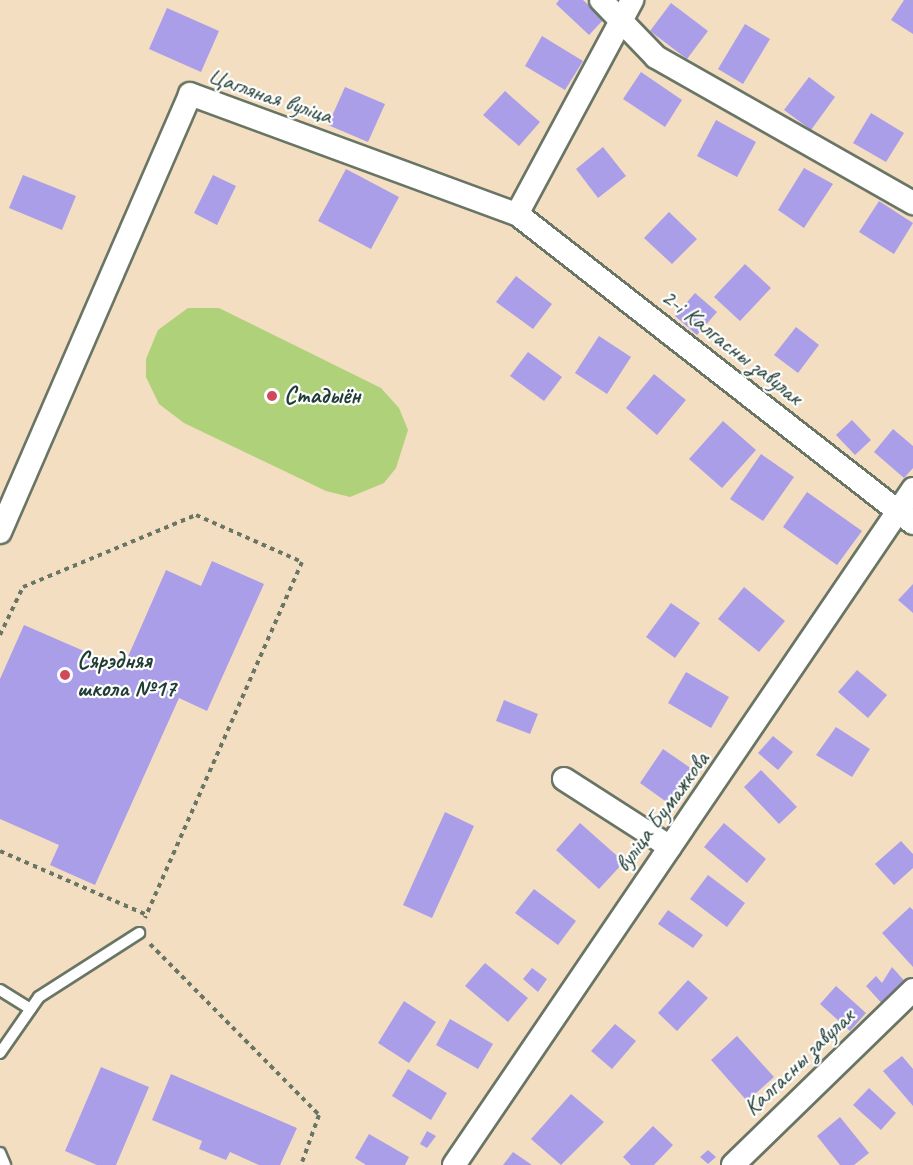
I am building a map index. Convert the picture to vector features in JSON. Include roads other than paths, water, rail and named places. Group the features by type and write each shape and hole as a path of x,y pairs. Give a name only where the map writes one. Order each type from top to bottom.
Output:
{"street":[{"path":"601,0 620,23 656,57 913,203"},
{"path":"517,214 632,0"},
{"name":"Цагляная вуліца","path":"0,532 190,94 517,214"},
{"name":"2-і Калгасны завулак","path":"517,214 906,517"},
{"name":"вуліца Бумажкова","path":"454,1165 670,847 906,517 913,489"},
{"path":"564,779 670,847"},
{"name":"Калгасны завулак","path":"733,1165 910,998"}],"lane":[{"path":"0,1053 30,1009 139,933"},
{"path":"0,990 30,1009"},
{"path":"0,1154 5,1165"}],"place":[{"name":"Стадыён","path":"272,396"},
{"name":"Сярэдняя школа №17","path":"65,675"}]}
